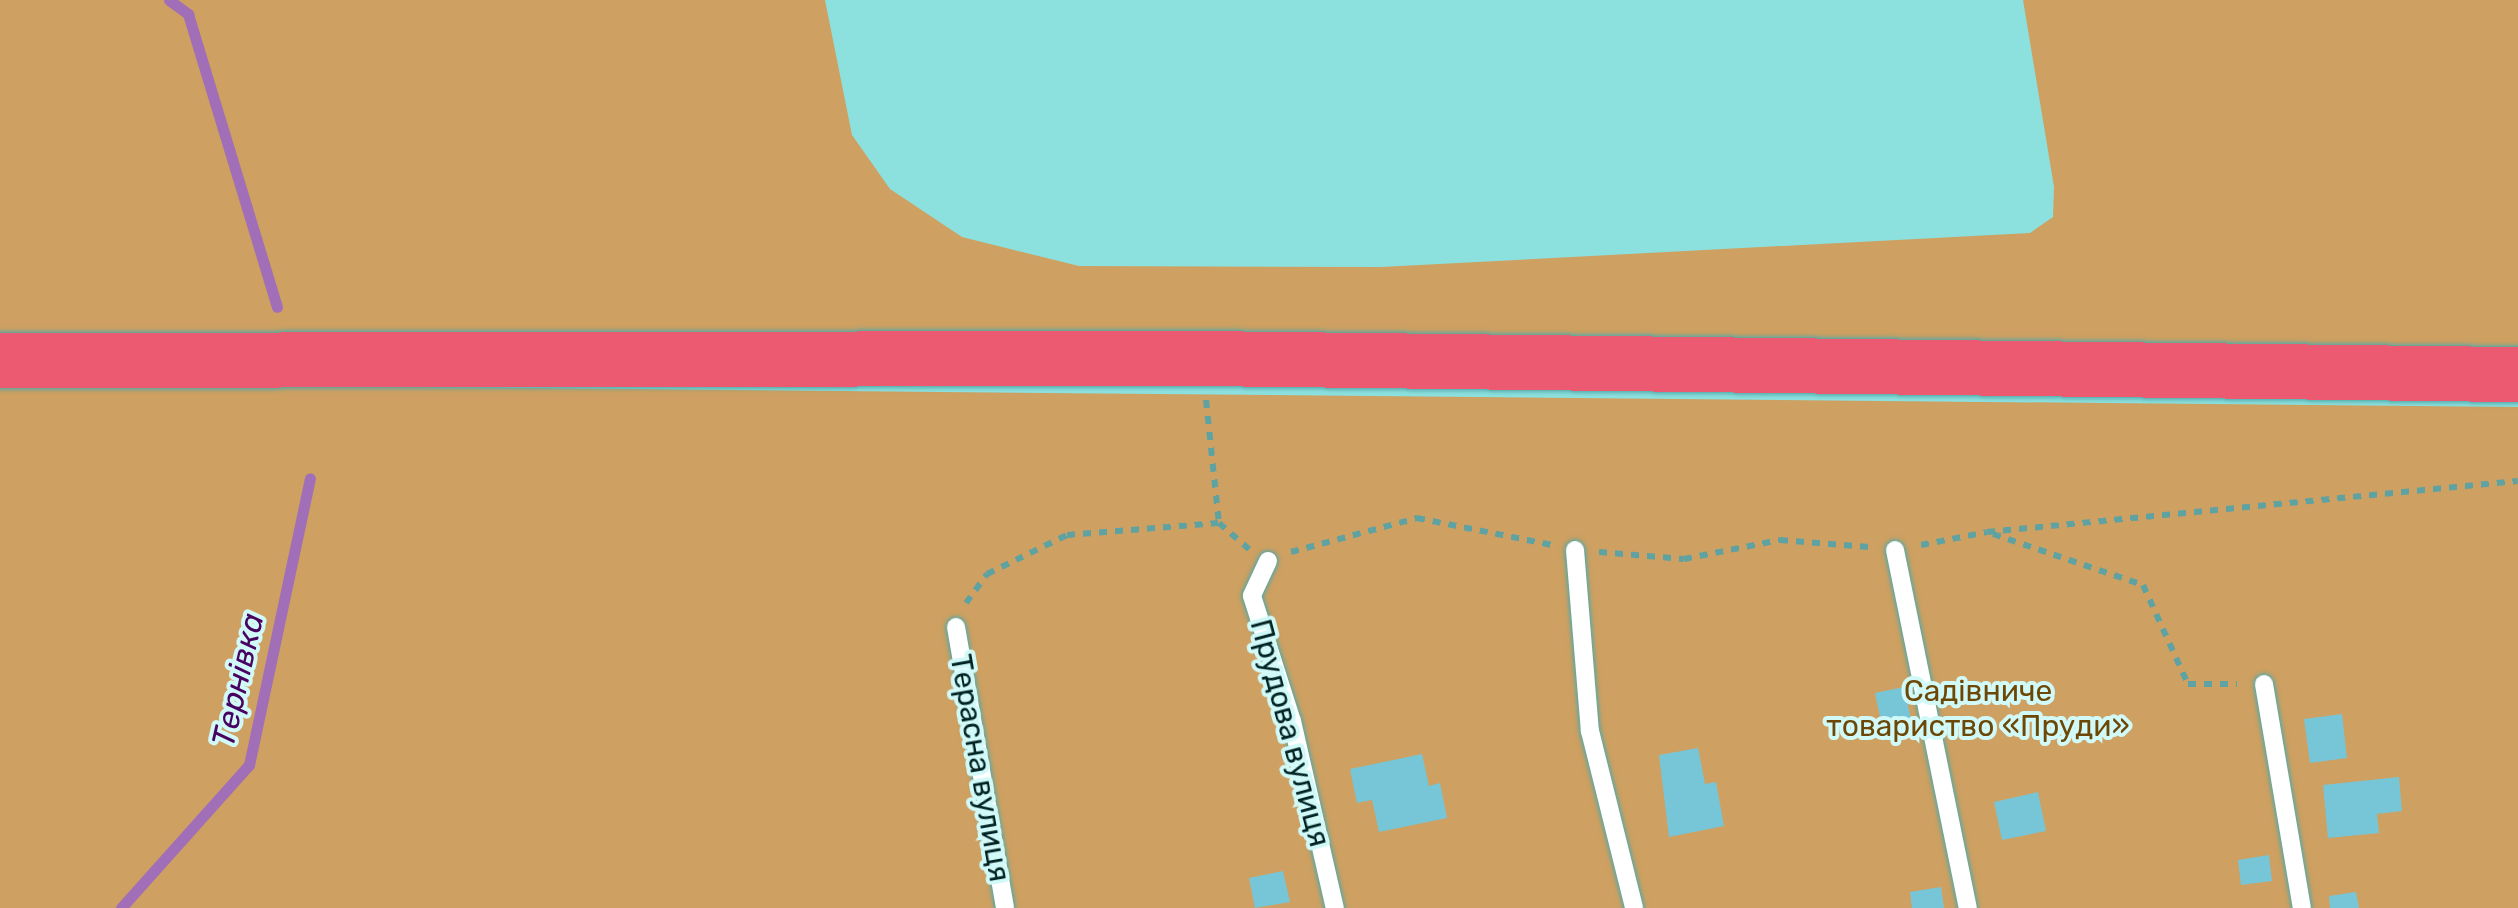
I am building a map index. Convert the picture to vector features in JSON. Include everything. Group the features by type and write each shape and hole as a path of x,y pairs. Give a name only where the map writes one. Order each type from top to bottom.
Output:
{"highway":[{"path":"0,360 1201,358 2518,374"}],"lane":[{"path":"1575,550 1590,731 1634,908"},
{"path":"1895,550 1968,908"},
{"name":"Прудова вулиця","path":"1268,560 1252,596 1292,722 1334,908"},
{"name":"Терасна вулиця","path":"956,627 1005,908"},
{"path":"2264,684 2302,908"}],"path":[{"path":"1201,358 1219,523"},
{"path":"956,627 987,574 1066,535 1219,523 1268,560 1416,518 1575,550 1684,559 1780,540 1895,550 1987,532 2518,481"},
{"path":"1987,532 2143,584 2188,684 2264,684"}],"green space":[{"path":"0,0 825,0 852,135 890,189 962,237 1079,266 1381,267 2030,233 2053,217 2054,187 2023,0 2518,0 2518,367 0,343"},
{"name":"Садівниче товариство «Пруди»","path":"0,383 2518,407 2518,908 0,908"}],"building":[{"path":"1904,687 1914,733 1885,739 1875,693"},
{"path":"2342,714 2347,758 2310,763 2304,719"},
{"path":"1698,748 1705,784 1716,782 1724,826 1669,837 1659,755"},
{"path":"1422,754 1429,786 1440,783 1447,818 1379,832 1372,800 1357,803 1350,769"},
{"path":"2399,777 2402,811 2377,814 2379,833 2328,838 2323,785"},
{"path":"2038,792 2046,831 2002,840 1994,802"},
{"path":"2269,855 2272,881 2241,885 2238,860"},
{"path":"1283,871 1290,902 1255,908 1249,878"},
{"path":"1941,887 1944,908 1912,908 1910,892"},
{"path":"2356,892 2359,908 2330,908 2329,896"}],"waterway":[{"name":"Тернівка","path":"169,0 188,14 277,307"},
{"name":"Тернівка","path":"121,908 249,765 310,478"}]}
